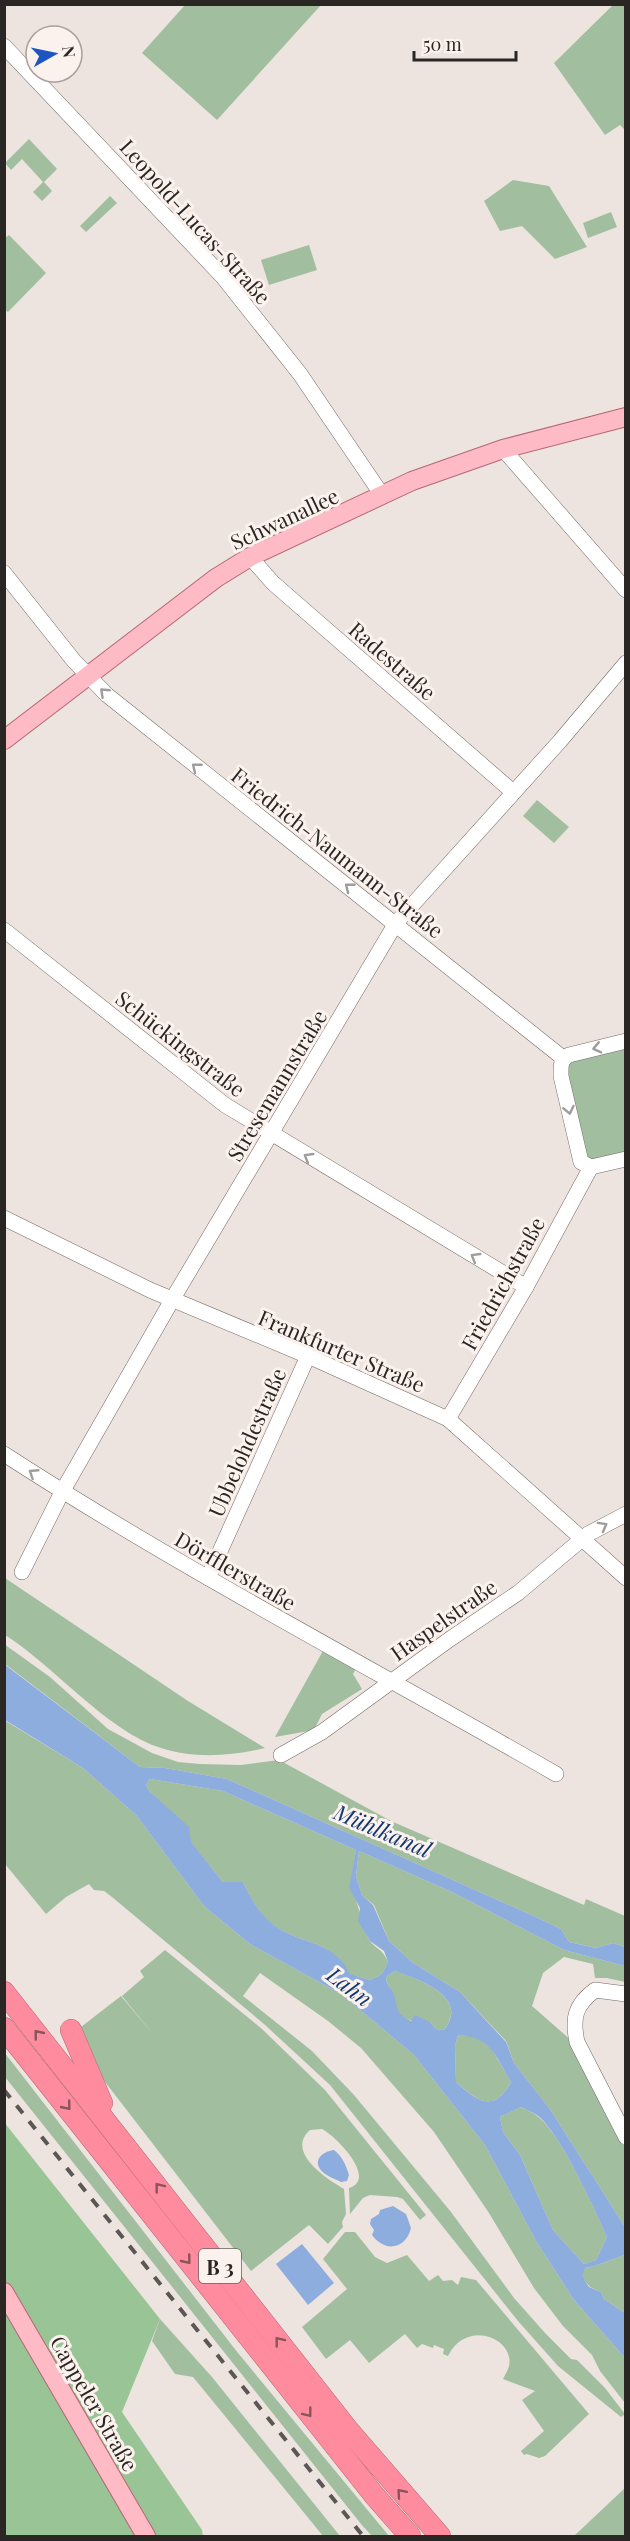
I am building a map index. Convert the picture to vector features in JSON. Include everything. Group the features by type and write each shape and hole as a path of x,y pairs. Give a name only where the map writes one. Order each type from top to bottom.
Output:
{"highway":[{"name":"B 3","path":"4,1992 349,2431 440,2536"},
{"name":"B 3","path":"4,2028 374,2495 410,2536"},
{"path":"71,2030 115,2131"}],"main road":[{"name":"Schwanallee","path":"4,740 202,589 250,557 412,481 495,451 626,417"},
{"name":"Cappeler Straße","path":"4,2292 146,2536"}],"street":[{"name":"Leopold-Lucas-Straße","path":"4,46 224,277 300,374 382,495"},
{"path":"495,451 626,590"},
{"name":"Radestraße","path":"250,557 273,584 513,792"},
{"name":"Friedrich-Naumann-Straße","path":"4,573 88,676 107,695 563,1058"},
{"name":"Stresemannstraße","path":"22,1572 62,1492 172,1300 396,923 626,663"},
{"name":"Schückingstraße","path":"4,930 225,1105 271,1135 526,1287"},
{"path":"626,1041 563,1058 561,1065 561,1076 581,1162 591,1167 626,1159"},
{"name":"Friedrichstraße","path":"448,1419 526,1287 591,1167"},
{"name":"Frankfurter Straße","path":"4,1218 172,1300 308,1356 448,1419 626,1578"},
{"name":"Ubbelohdestraße","path":"208,1578 308,1356"},
{"name":"Dörfflerstraße","path":"4,1454 62,1492 208,1578 556,1774"},
{"name":"Haspelstraße","path":"281,1755 322,1732 518,1593 581,1539 626,1514"},
{"path":"626,1994 595,1990 576,2008 573,2025 577,2042 626,2137"}],"green space":[{"path":"185,5 321,5 217,120 142,53"},
{"path":"613,5 625,5 625,130 620,125 605,135 554,63"},
{"path":"29,139 57,169 44,182 52,191 42,201 33,192 43,182 22,159 11,170 5,163"},
{"path":"513,180 549,186 587,247 555,259 522,226 500,231 484,201"},
{"path":"110,196 117,203 86,232 80,226"},
{"path":"611,212 617,227 588,238 583,223"},
{"path":"9,235 46,273 8,312 4,309 4,239"},
{"path":"309,245 317,270 269,285 261,260"},
{"path":"537,800 569,827 554,843 523,816"},
{"path":"625,1044 625,1154 591,1164 582,1160 563,1075 569,1058"},
{"path":"5,1578 188,1701 265,1748 226,1754 187,1754 161,1748 121,1728 5,1635"},
{"path":"4,1644 50,1677 108,1729 152,1753 178,1762 200,1764 241,1765 279,1760 391,1821 584,1905 586,1899 625,1916 625,1947 613,1943 596,1948 569,1942 561,1929 538,1918 227,1779 165,1768 140,1767 5,1664"},
{"path":"324,1649 357,1667 353,1674 362,1689 322,1714 314,1730 275,1737"},
{"path":"4,1720 83,1768 136,1815 204,1906 250,1944 341,1994 414,2055 485,2145 536,2241 574,2300 625,2358 625,2403 600,2371 592,2355 563,2326 534,2288 489,2213 434,2132 361,2048 328,2021 260,1973 243,1996 312,2051 354,2095 451,2212 514,2298 571,2359 577,2360 605,2388 625,2414 621,2417 558,2366 518,2321 330,2085 264,2024 104,1891 94,1890 89,1884 66,1897 46,1914 5,1864"},
{"path":"150,1779 223,1791 356,1850 350,1888 367,1936 384,1954 388,1962 382,1974 370,1980 349,1974 330,1951 285,1932 271,1923 255,1904 243,1882 223,1882 150,1792 146,1785"},
{"path":"359,1851 452,1892 564,1950 625,1966 625,1982 595,1978 593,1964 564,1957 543,1973 532,2006 572,2041 625,2148 625,2227 550,2109 514,2063 506,2041 460,1992 412,1962 389,1941 374,1905 362,1895 356,1876"},
{"path":"165,1950 262,2029 325,2090 426,2215 420,2220 403,2199 370,2195 363,2198 350,2214 349,2188 357,2183 359,2176 357,2167 344,2148 328,2133 322,2129 310,2130 304,2138 302,2147 305,2156 319,2172 344,2189 346,2214 342,2222 343,2227 328,2244 309,2225 251,2271 102,2078 81,2027 121,1996 153,2034 122,1996 144,1977 140,1971"},
{"path":"395,1971 417,1979 447,1999 451,2008 450,2018 444,2030 436,2029 430,2022 408,2019 399,2014 386,1979"},
{"path":"458,2035 476,2036 491,2048 511,2082 498,2098 491,2101 478,2099 456,2082 455,2046"},
{"path":"4,2052 238,2353 389,2536 372,2536 361,2524 5,2077"},
{"path":"521,2107 546,2125 566,2154 586,2191 607,2237 596,2260 584,2264 553,2230 520,2155 503,2132 500,2117"},
{"path":"4,2122 160,2319 122,2412 202,2530 203,2536 5,2536"},
{"path":"345,2232 355,2232 375,2257 387,2263 407,2255 429,2281 438,2275 443,2281 452,2280 458,2285 461,2277 476,2280 589,2414 545,2456 539,2458 524,2455 521,2451 544,2431 522,2400 535,2391 503,2379 509,2366 509,2356 505,2348 488,2337 477,2335 466,2338 456,2344 448,2356 443,2354 444,2349 434,2345 433,2348 422,2344 417,2348 405,2334 369,2363 350,2340 326,2359 302,2327 347,2289 323,2259"},
{"path":"625,2255 625,2313 604,2299 601,2292 590,2287 581,2276 585,2268"},
{"path":"160,2319 212,2377 340,2536 323,2536 193,2377 175,2374 152,2341"},
{"path":"625,2488 625,2536 574,2536"}],"water":[{"name":"Lahn","path":"4,1664 140,1767 165,1768 227,1779 538,1918 561,1929 569,1942 596,1948 613,1943 625,1947 625,1966 564,1950 452,1892 359,1851 356,1876 362,1895 373,1905 389,1941 412,1962 460,1992 506,2042 514,2063 550,2109 625,2227 625,2255 585,2268 582,2276 589,2287 601,2292 604,2299 625,2313 625,2358 574,2300 536,2241 485,2145 414,2055 341,1994 250,1944 204,1906 136,1815 83,1768 5,1720","holes":["150,1779 223,1791 356,1850 349,1888 360,1908 358,1921 370,1941 384,1951 388,1962 382,1974 370,1980 350,1974 344,1964 330,1951 277,1928 255,1904 243,1882 223,1882 191,1842 189,1827 150,1792 146,1785","395,1971 417,1979 447,1999 451,2008 450,2018 444,2030 436,2029 430,2022 415,2015 411,2021 403,2016 398,2010 386,1977","458,2035 485,2044 496,2056 511,2082 505,2092 492,2101 485,2101 471,2095 456,2082 455,2046","521,2107 538,2116 556,2138 576,2172 607,2237 596,2260 584,2264 553,2230 520,2155 503,2132 500,2117"]},
{"path":"334,2150 347,2168 349,2175 347,2181 341,2182 330,2177 318,2165 321,2156"},
{"path":"393,2206 406,2214 411,2228 405,2240 400,2244 389,2246 377,2241 372,2235 374,2230 370,2224 371,2219 379,2214 380,2210"},
{"path":"302,2244 334,2283 308,2305 276,2264"}],"railway":[{"path":"4,2090 363,2536"}],"water label":[{"name":"Mühlkanal","path":"383,1830"}]}
